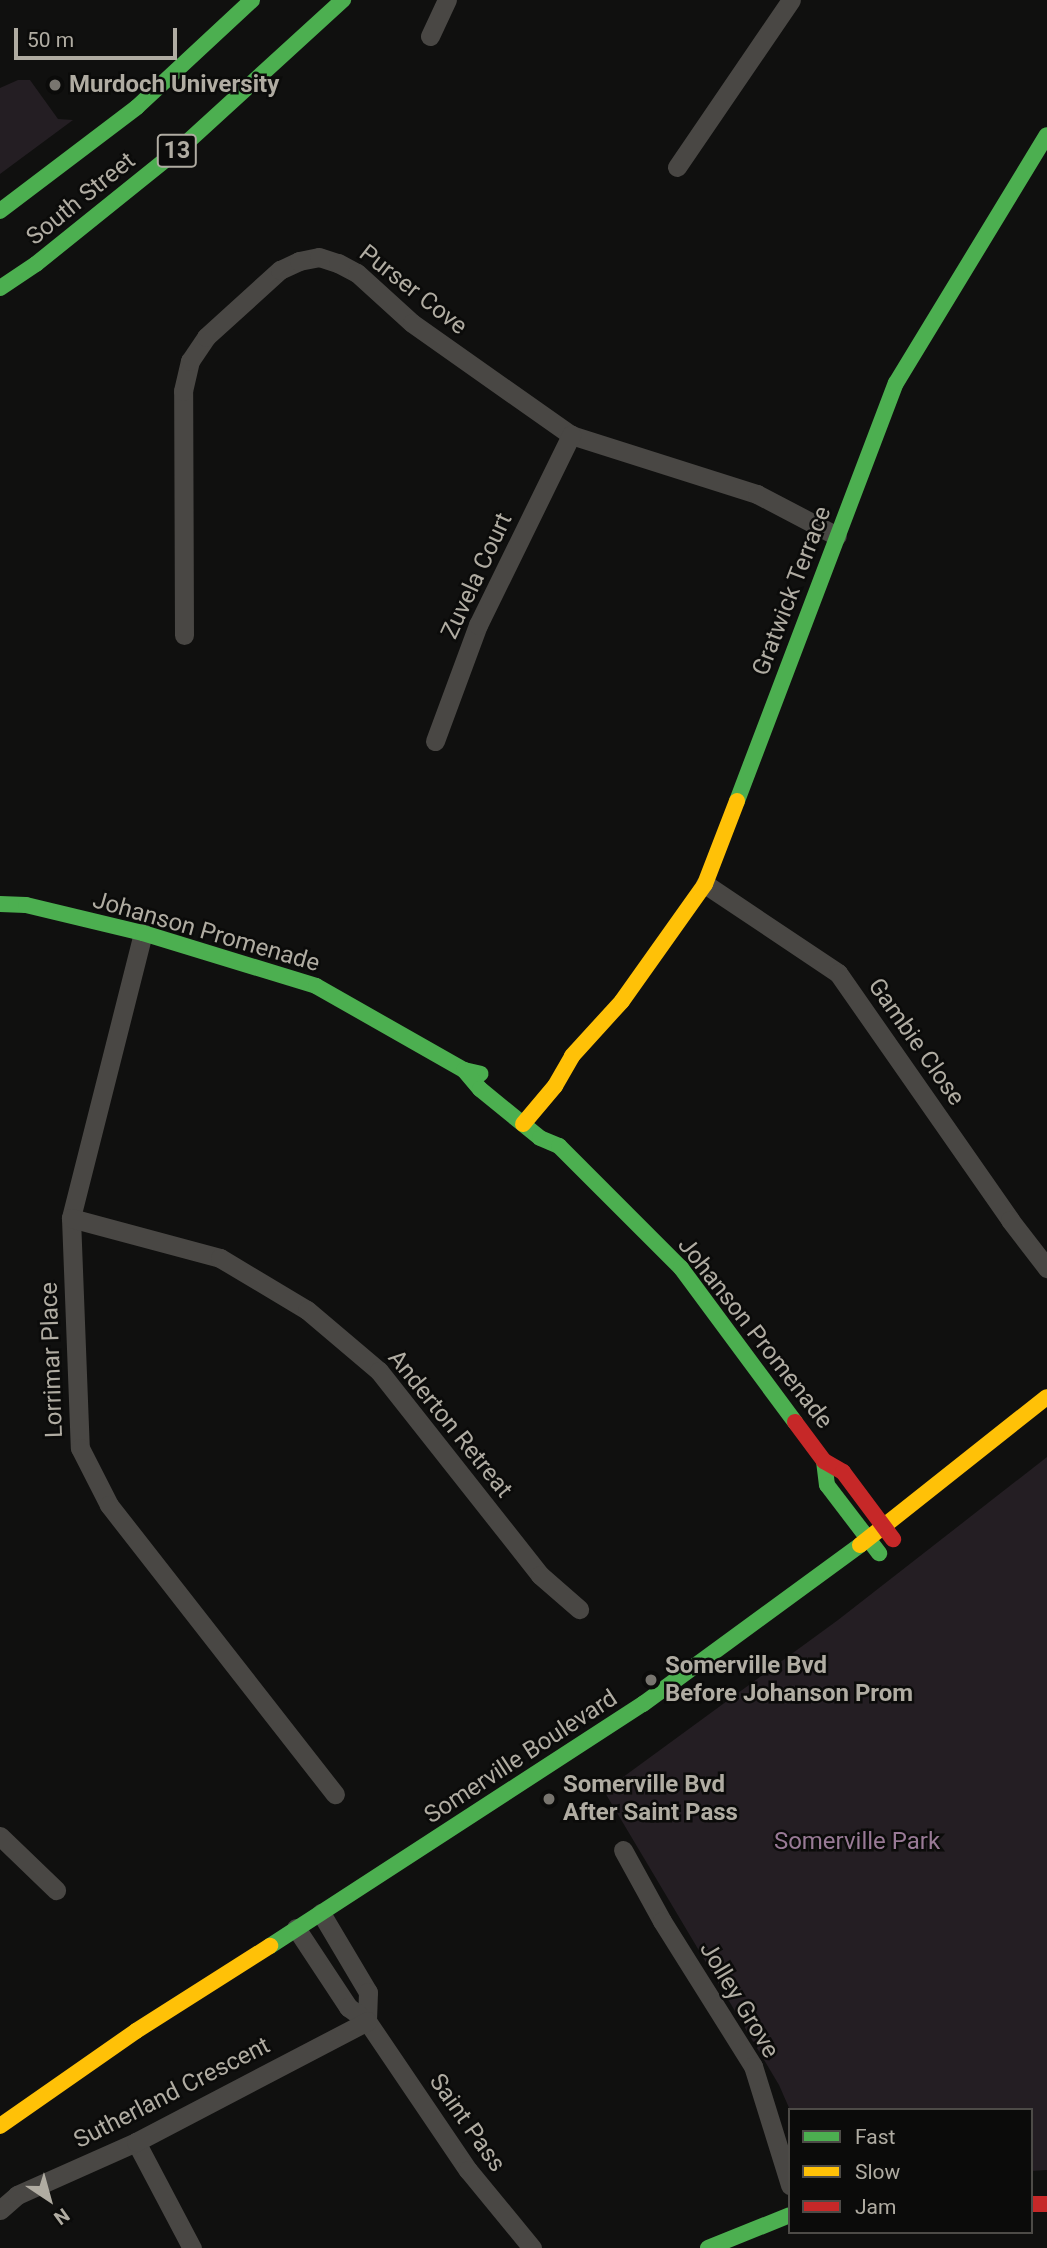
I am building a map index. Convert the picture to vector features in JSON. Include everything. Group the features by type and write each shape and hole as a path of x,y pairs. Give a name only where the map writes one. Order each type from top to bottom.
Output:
{"main road":[{"name":"South Street","path":"0,211 137,107 252,0"},
{"name":"South Street","path":"0,288 36,264 183,146 343,0"},
{"name":"Gratwick Terrace","path":"523,1124 544,1118 555,1086 572,1056 621,1001 705,884 896,383 1044,145"},
{"name":"Johanson Promenade","path":"0,904 26,905 143,933 317,986 464,1070 489,1076 500,1084"},
{"name":"Gratwick Terrace","path":"544,1073 572,1056"},
{"name":"Johanson Promenade","path":"464,1070 480,1089 540,1138 559,1146"},
{"path":"510,1113 521,1100 544,1118"},
{"name":"Johanson Promenade","path":"544,1118 559,1146 681,1268 824,1461 843,1472 883,1526 900,1536 873,1557 868,1539 827,1485 824,1461"},
{"name":"Somerville Boulevard","path":"4,2133 144,2044 643,1704 868,1539 1047,1397"},
{"name":"Somerville Boulevard","path":"608,1747 813,1600"},
{"name":"Somerville Boulevard","path":"325,1920 352,1913"},
{"path":"708,2248 788,2216"}],"street":[{"path":"430,36 447,0"},
{"path":"677,166 790,0"},
{"name":"Purser Cove","path":"184,635 183,391 190,361 206,337 280,270 299,261 319,257 357,273 412,323 571,435 757,494 837,536"},
{"name":"Zuvela Court","path":"435,741 478,625 571,435"},
{"name":"Gambie Close","path":"705,884 838,973 1010,1220 1047,1268"},
{"name":"Lorrimar Place","path":"143,933 71,1219 80,1448 109,1506 335,1794"},
{"name":"Anderton Retreat","path":"71,1219 220,1258 307,1310 379,1371 540,1575 579,1609"},
{"path":"0,1836 56,1890"},
{"name":"Jolley Grove","path":"623,1850 662,1921 753,2066 788,2179"},
{"path":"325,1920 368,1992 367,2021"},
{"name":"Saint Pass","path":"301,1935 348,2007 367,2021 468,2170 532,2248"},
{"name":"Sutherland Crescent","path":"0,2210 17,2195 136,2142 367,2021"},
{"path":"136,2142 192,2248"}],"green space":[{"path":"18,80 30,80 58,119 73,120 0,174 0,88"},
{"name":"Somerville Park","path":"1047,1457 1047,2170 1033,2171 1033,2108 789,2108 779,2085 604,1791 838,1620"}],"traffic: fast":[{"path":"0,211 137,107 252,0"},
{"path":"0,288 36,264 183,146 343,0"},
{"path":"737,801 896,383 1047,135"},
{"path":"0,904 26,905 143,933 316,986 464,1070 481,1074"},
{"path":"464,1070 480,1089 540,1138 559,1146 681,1268 795,1422"},
{"path":"824,1461 827,1485 879,1553"},
{"path":"270,1946 643,1704 860,1545"},
{"path":"708,2248 788,2216"}],"traffic: slow":[{"path":"523,1124 555,1086 572,1056 622,1001 705,884 737,801"},
{"path":"860,1545 1047,1397"},
{"path":"0,2126 136,2031 270,1946"}],"traffic: jam":[{"path":"795,1422 824,1461 843,1472 893,1539"},
{"path":"1033,2204 1047,2204"}],"place":[{"name":"Murdoch University","path":"55,85"},
{"name":"Somerville Bvd Before Johanson Prom","path":"651,1680"},
{"name":"Somerville Bvd After Saint Pass","path":"549,1799"}]}
